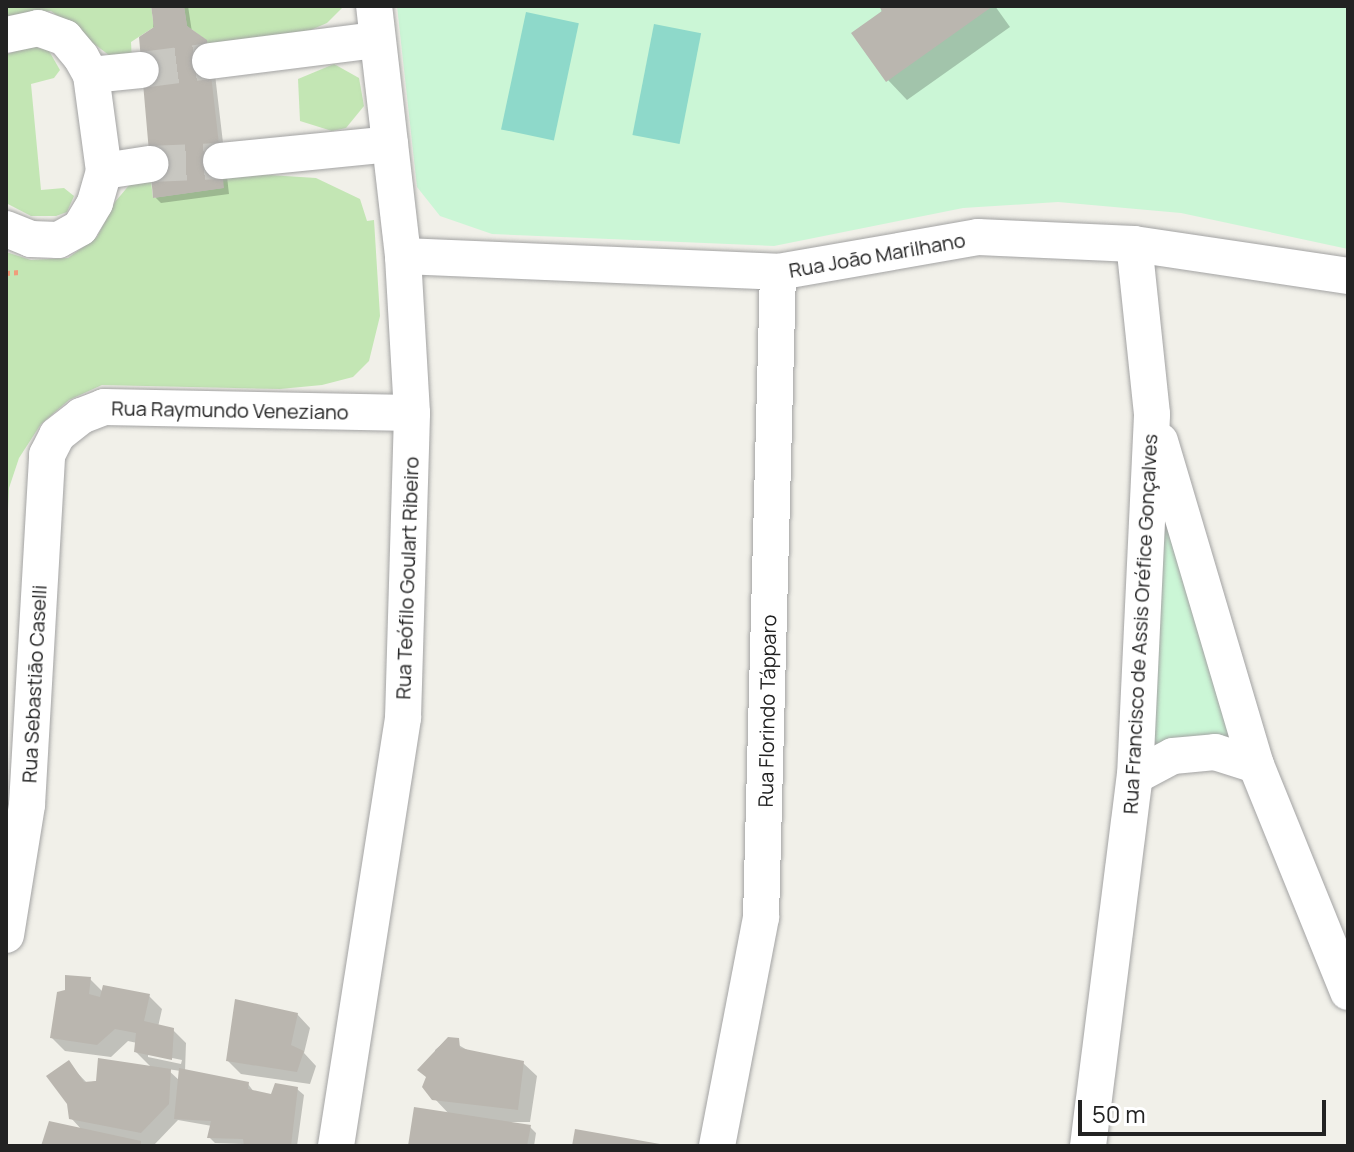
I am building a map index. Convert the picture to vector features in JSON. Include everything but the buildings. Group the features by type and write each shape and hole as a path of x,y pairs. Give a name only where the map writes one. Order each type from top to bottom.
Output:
{"street":[{"path":"210,61 375,23"},
{"name":"Rua Teófilo Goulart Ribeiro","path":"336,1146 403,718 412,413 403,256 375,23"},
{"path":"6,35 38,28 65,38 91,75 104,171 95,203 80,228 58,240 31,239 6,229"},
{"path":"91,75 141,70"},
{"path":"221,161 390,144"},
{"path":"104,171 150,164"},
{"name":"Rua João Marilhano","path":"403,256 778,272 978,237 1134,244 1348,276"},
{"name":"Rua Francisco de Assis Oréfice Gonçalves","path":"1088,1146 1135,776 1152,414 1134,244"},
{"name":"Rua Florindo Tápparo","path":"717,1146 761,917 778,272"},
{"name":"Rua Raymundo Veneziano","path":"57,435 81,416 104,407 412,413"},
{"path":"1152,414 1256,765 1348,992"},
{"name":"Rua Sebastião Caselli","path":"6,935 27,805 47,455 57,435"},
{"path":"1135,776 1173,756 1215,752 1256,765"}],"green space":[{"path":"6,6 151,6 154,27 131,42 132,61 118,62 51,11 6,16"},
{"path":"184,6 344,6 327,23 306,32 209,51 206,40 187,26"},
{"path":"397,6 1348,6 1348,249 1181,213 1058,202 963,208 774,246 492,234 440,216 417,187"},
{"path":"29,45 49,51 60,70 54,78 31,84 41,190 64,188 74,196 67,212 56,216 31,216 6,203 6,55"},
{"path":"334,64 359,78 364,106 346,128 332,131 300,121 298,79"},
{"path":"222,172 316,178 360,199 367,221 374,220 380,316 369,361 353,377 322,385 280,389 102,385 69,400 41,424 19,458 9,488 6,552 6,252 31,260 68,258 97,237 115,202 136,177 150,173 153,198 223,188"},
{"path":"1162,495 1239,745 1150,749"}],"shaded area":[{"path":"526,12 579,23 554,141 501,129"},
{"path":"654,24 701,33 680,144 632,135"}],"tunnel":[{"path":"141,70 210,61"},
{"path":"150,164 221,161"}]}
